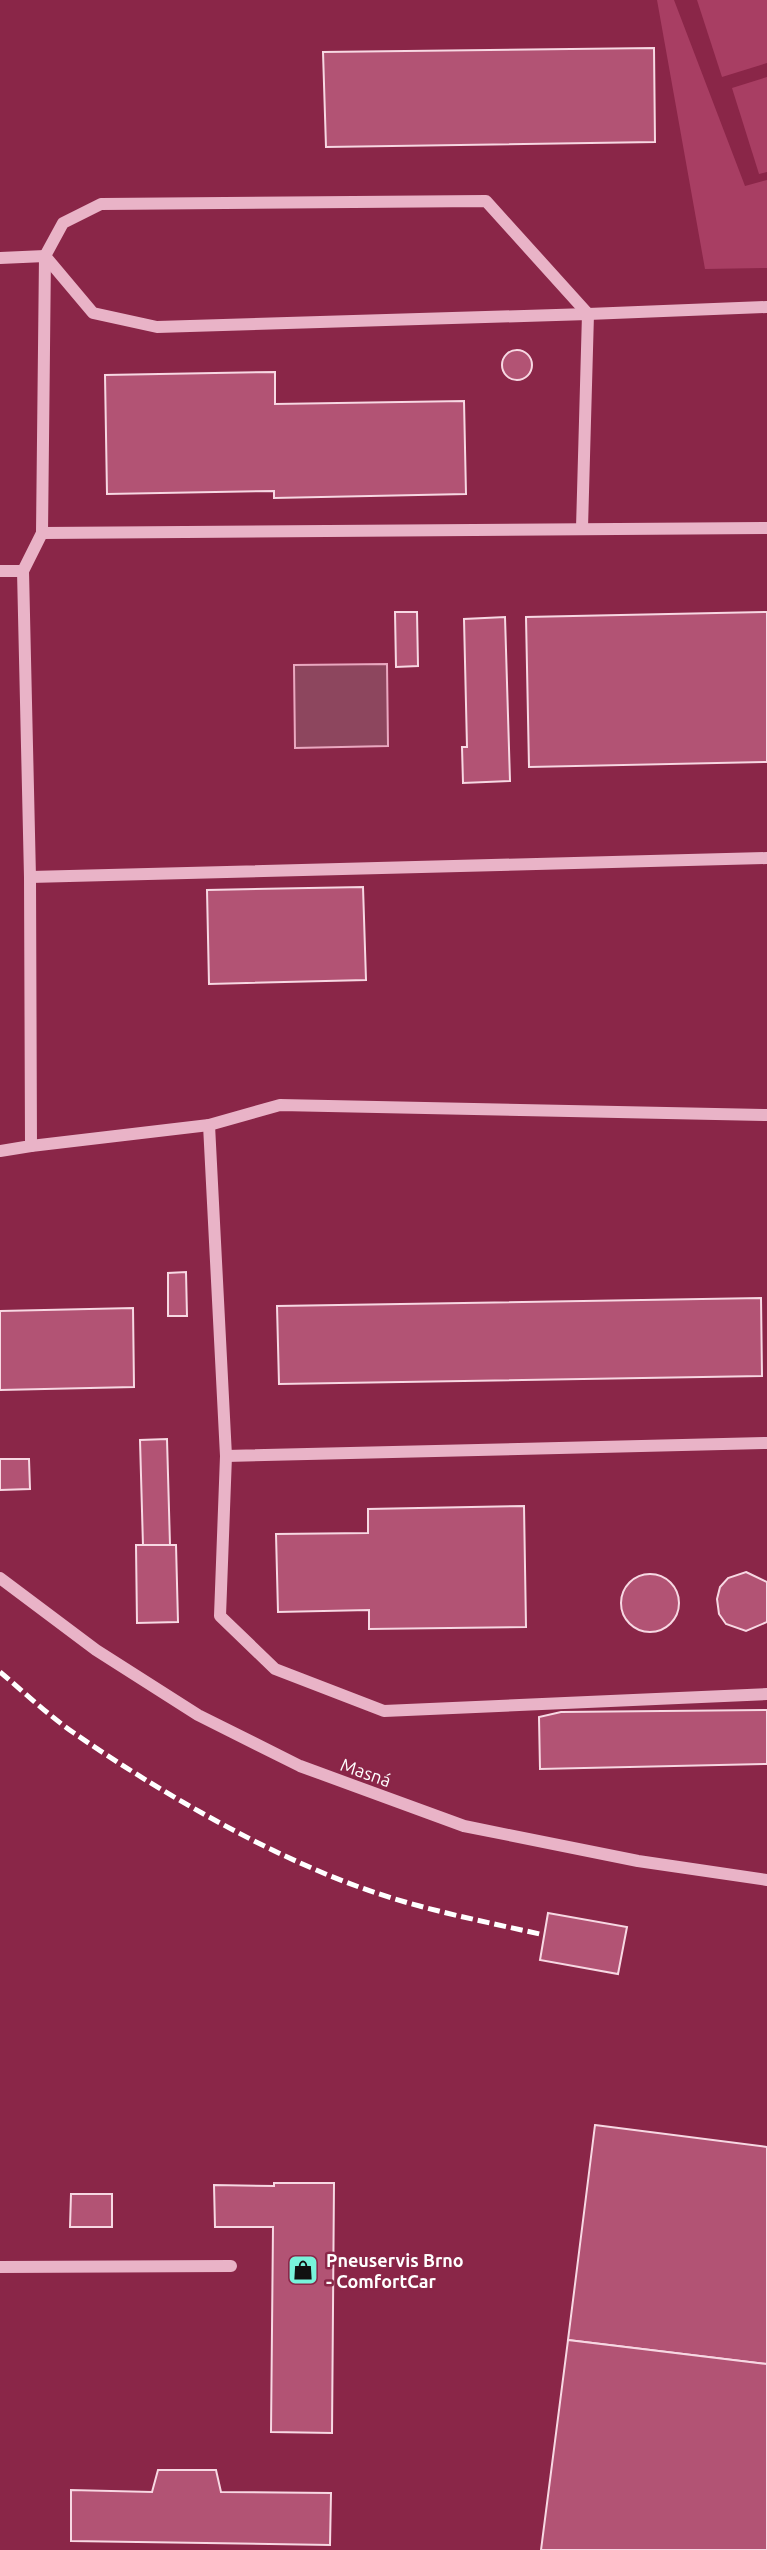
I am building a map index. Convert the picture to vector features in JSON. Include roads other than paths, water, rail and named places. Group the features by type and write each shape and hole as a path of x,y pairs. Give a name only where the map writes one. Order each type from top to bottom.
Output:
{"street":[{"path":"31,1146 30,877 23,571 42,533 45,256 63,223 102,204 486,201 588,314 582,528"},
{"path":"0,258 45,256"},
{"path":"45,256 93,313 157,327 767,307"},
{"path":"42,533 767,528"},
{"path":"0,571 23,571"},
{"path":"30,877 767,858"},
{"path":"0,1151 209,1125 280,1105 767,1115"},
{"path":"209,1125 226,1456 220,1616 275,1669 384,1712 767,1694"},
{"path":"226,1456 767,1443"},
{"name":"Masná","path":"0,1578 96,1650 198,1715 300,1766 464,1826 638,1861 767,1880"},
{"path":"0,2267 231,2266"}],"railway":[{"path":"0,1672 55,1719 106,1755 212,1819 286,1856 359,1887 405,1902 544,1935"}],"place":[{"name":"Pneuservis Brno - ComfortCar","path":"303,2270"}]}
